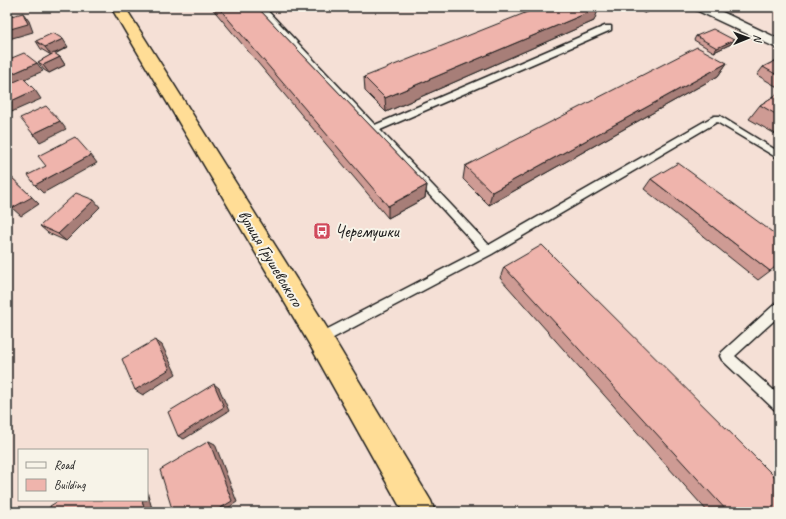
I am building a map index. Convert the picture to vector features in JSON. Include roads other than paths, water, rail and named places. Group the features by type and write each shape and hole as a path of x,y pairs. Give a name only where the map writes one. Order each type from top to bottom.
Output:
{"highway":[{"name":"вулиця Грушевського","path":"118,7 320,339 420,512"}],"street":[{"path":"701,7 779,45"}],"lane":[{"path":"260,7 488,251"},
{"path":"374,129 608,28"},
{"path":"320,339 488,251 717,118 779,156"},
{"path":"779,308 726,356 779,404"}],"place":[{"name":"Черемушки","path":"322,231"}]}
